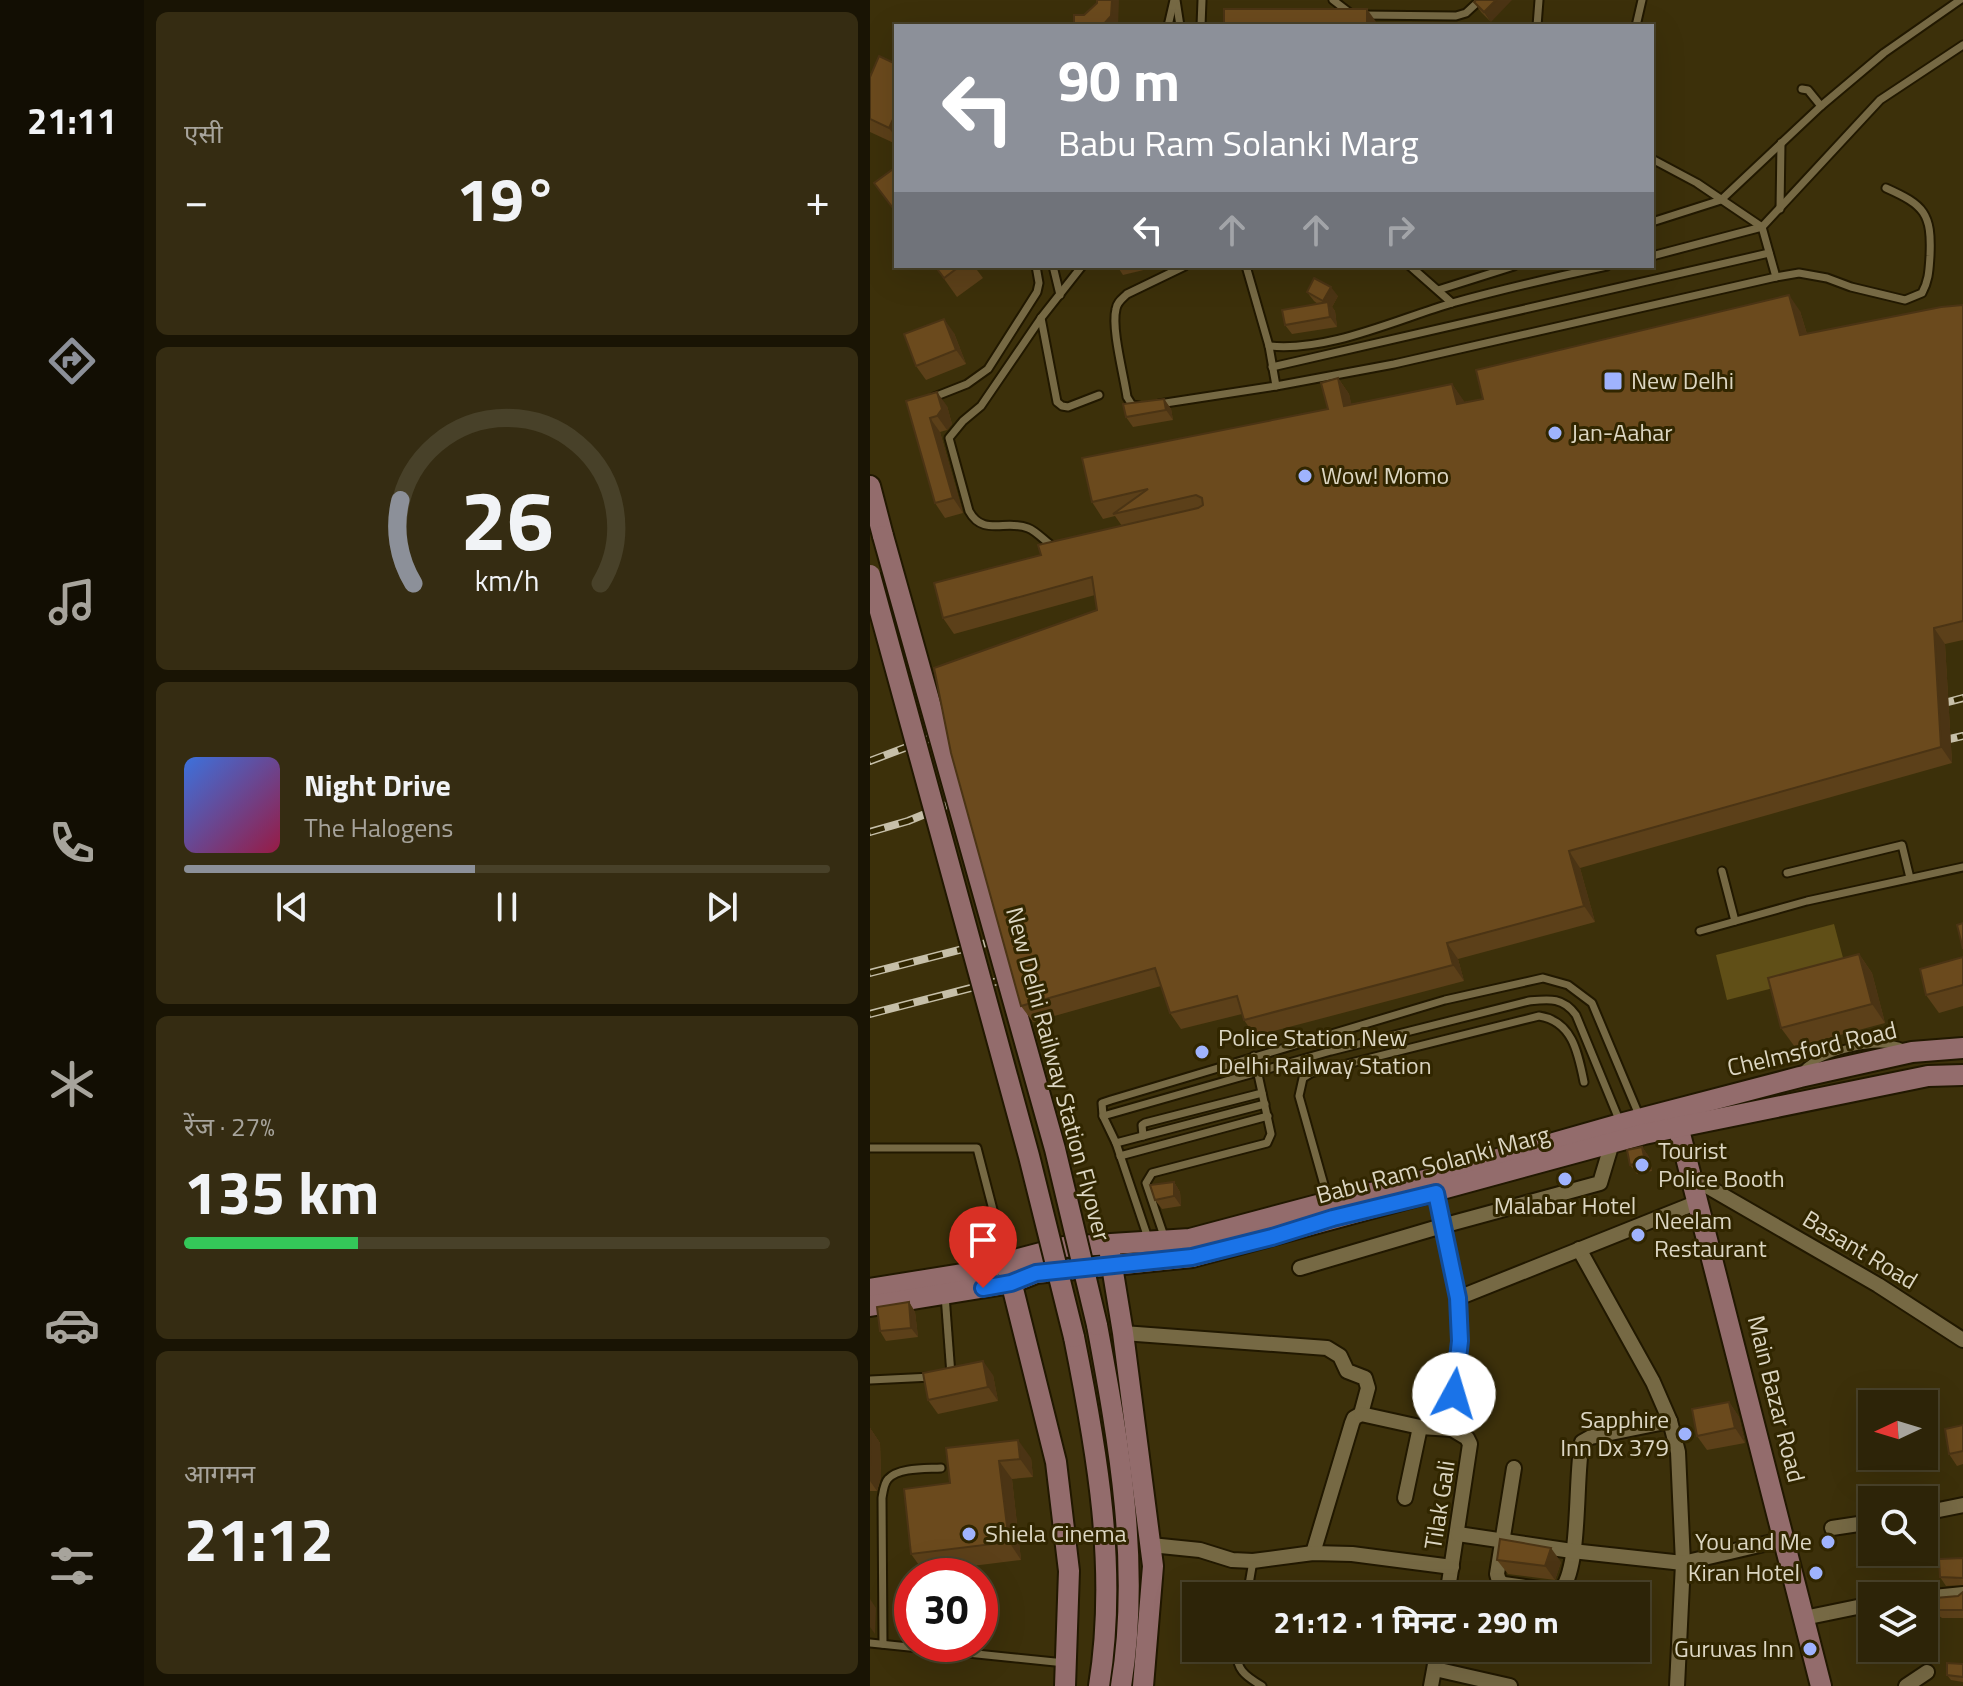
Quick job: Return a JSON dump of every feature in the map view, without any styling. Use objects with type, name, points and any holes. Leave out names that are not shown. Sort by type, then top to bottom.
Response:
[{"type":"main road","name":"New Delhi Railway Station Flyover","points":[[870,486],[1055,1149],[1097,1325],[1116,1430],[1125,1504],[1129,1579],[1121,1686]]},
{"type":"main road","name":"New Delhi Railway Station Flyover","points":[[870,575],[1029,1156],[1074,1337],[1094,1438],[1107,1574],[1099,1686]]},
{"type":"main road","name":"Chelmsford Road","points":[[1676,1118],[1800,1077],[1912,1052],[1963,1048]]},
{"type":"main road","name":"Chelmsford Road","points":[[1676,1118],[1796,1103],[1928,1076],[1963,1075]]},
{"type":"main road","name":"Babu Ram Solanki Marg","points":[[870,1306],[1011,1283],[1036,1273],[1110,1254],[1157,1248],[1329,1202],[1676,1118]]},
{"type":"main road","name":"Main Bazar Road","points":[[1676,1118],[1821,1686]]},
{"type":"main road","name":"Babu Ram Solanki Marg","points":[[1157,1248],[1192,1257],[1272,1237],[1612,1143],[1635,1126]]},
{"type":"main road","name":"Babu Ram Solanki Marg","points":[[870,1289],[962,1274],[1064,1247],[1110,1254]]},
{"type":"main road","points":[[1110,1254],[1153,1566],[1143,1686]]},
{"type":"main road","points":[[1006,1262],[1056,1462],[1069,1571],[1065,1686]]},
{"type":"street","points":[[1300,1268],[1600,1183],[1612,1143]]},
{"type":"street","name":"Basant Road","points":[[1691,1177],[1878,1285],[1963,1340]]},
{"type":"street","name":"Tilak Gali","points":[[1436,1193],[1458,1298],[1460,1341],[1452,1429],[1467,1438],[1470,1444],[1449,1582]]},
{"type":"street","points":[[1458,1298],[1698,1202]]},
{"type":"street","points":[[1579,1249],[1653,1382],[1670,1421],[1678,1452],[1683,1563],[1677,1686]]},
{"type":"street","points":[[1123,1333],[1327,1348],[1336,1352],[1347,1371],[1368,1382],[1361,1414]]},
{"type":"street","points":[[1313,1553],[1354,1418],[1361,1414],[1420,1427],[1452,1429]]},
{"type":"street","points":[[1514,1468],[1497,1574],[1499,1581],[1554,1591],[1562,1589],[1572,1551],[1582,1442],[1591,1437],[1670,1421]]},
{"type":"street","points":[[1405,1498],[1420,1427]]},
{"type":"street","points":[[1938,1510],[1963,1505]]},
{"type":"street","points":[[1832,1528],[1858,1524]]},
{"type":"street","points":[[1458,1534],[1683,1563],[1785,1539]]},
{"type":"street","points":[[1151,1545],[1179,1546],[1232,1560],[1253,1561],[1313,1553],[1352,1554],[1452,1567]]},
{"type":"street","points":[[1938,1597],[1963,1594]]},
{"type":"street","points":[[1804,1618],[1858,1607]]},
{"type":"street","points":[[1431,1686],[1436,1662]]},
{"type":"street","points":[[1435,1669],[1510,1686]]},
{"type":"street","points":[[1906,1686],[1927,1672]]},
{"type":"lane","points":[[1169,24],[1175,0]]},
{"type":"lane","points":[[1175,0],[1180,24]]},
{"type":"lane","points":[[1201,24],[1202,0]]},
{"type":"lane","points":[[1333,0],[1347,12],[1356,15],[1445,17],[1461,15],[1480,0]]},
{"type":"lane","points":[[1537,24],[1539,0]]},
{"type":"lane","points":[[1636,24],[1642,0]]},
{"type":"lane","points":[[1654,221],[1721,200],[1821,106],[1884,53],[1960,0]]},
{"type":"lane","points":[[1654,255],[1762,227],[1880,100],[1963,45]]},
{"type":"lane","points":[[1802,89],[1808,90],[1821,106]]},
{"type":"lane","points":[[1780,209],[1781,143]]},
{"type":"lane","points":[[1654,160],[1697,183],[1762,227],[1776,277]]},
{"type":"lane","points":[[1181,268],[1127,294],[1115,310],[1127,397],[1132,405],[1140,407],[1276,386],[1394,364],[1799,273],[1905,300],[1922,293],[1929,279],[1931,231],[1927,215],[1911,199],[1886,188]]},
{"type":"lane","points":[[1272,367],[1769,253]]},
{"type":"lane","points":[[930,399],[967,384],[988,369],[1037,292],[1036,268]]},
{"type":"lane","points":[[1053,268],[1060,295]]},
{"type":"lane","points":[[1067,549],[1054,547],[1034,530],[1024,526],[975,522],[969,511],[949,438],[981,406],[1041,318],[1080,268]]},
{"type":"lane","points":[[1247,268],[1269,346],[1276,386]]},
{"type":"lane","points":[[1412,268],[1452,303]]},
{"type":"lane","points":[[1438,290],[1508,268]]},
{"type":"lane","points":[[1269,346],[1287,348],[1322,343],[1452,303],[1599,268]]},
{"type":"lane","points":[[1041,318],[1057,402],[1068,407],[1099,395]]},
{"type":"lane","points":[[1787,873],[1902,845],[1910,878]]},
{"type":"lane","points":[[1700,931],[1807,901],[1963,867]]},
{"type":"lane","points":[[1722,871],[1735,921]]},
{"type":"lane","points":[[1157,1248],[1103,1116],[1102,1103],[1445,1000],[1543,978],[1575,988],[1592,1003],[1620,1071],[1635,1126]]},
{"type":"lane","points":[[1103,1116],[1257,1071],[1545,999],[1559,1000],[1569,1005],[1602,1078],[1635,1126]]},
{"type":"lane","points":[[1329,1202],[1299,1096],[1303,1078],[1311,1073],[1539,1016],[1555,1018],[1567,1029],[1584,1082]]},
{"type":"lane","points":[[1912,1052],[1928,1076]]},
{"type":"lane","points":[[1157,1248],[1147,1177],[1152,1173],[1267,1143],[1271,1134],[1254,1056]]},
{"type":"lane","points":[[1602,1078],[1620,1071]]},
{"type":"lane","points":[[1796,1103],[1800,1077]]},
{"type":"lane","points":[[1143,1136],[1142,1125],[1145,1123],[1262,1093]]},
{"type":"lane","points":[[1116,1143],[1265,1104]]},
{"type":"lane","points":[[1120,1156],[1268,1116]]},
{"type":"lane","points":[[870,1148],[977,1148],[1006,1262]]},
{"type":"lane","points":[[870,1380],[951,1376],[945,1295]]},
{"type":"lane","points":[[883,1644],[882,1498],[885,1485],[889,1478],[900,1472],[941,1468]]},
{"type":"lane","points":[[1249,1582],[1253,1561]]},
{"type":"lane","points":[[870,1643],[1068,1663]]},
{"type":"lane","points":[[1238,1662],[1245,1676],[1262,1686]]},
{"type":"shaded area","points":[[1834,924],[1846,969],[1727,1000],[1716,955]]},
{"type":"building","points":[[1097,0],[1112,0],[1111,16],[1104,24],[1074,24],[1074,15],[1084,15]]},
{"type":"building","points":[[1496,0],[1484,12],[1474,2]]},
{"type":"building","points":[[1224,9],[1367,9],[1367,24],[1224,24]]},
{"type":"building","points":[[879,56],[894,63],[894,117],[889,128],[870,119],[870,77]]},
{"type":"building","points":[[894,168],[894,209],[874,183]]},
{"type":"building","points":[[936,268],[957,268],[944,278]]},
{"type":"building","points":[[1314,278],[1331,287],[1323,301],[1307,292]]},
{"type":"building","points":[[1789,295],[1800,335],[1963,305],[1963,621],[1934,628],[1941,747],[1569,851],[1584,906],[1447,943],[1453,965],[1244,1020],[1237,996],[1170,1013],[1155,968],[1021,1006],[951,753],[934,668],[1097,610],[1092,577],[943,618],[934,583],[1041,555],[1038,545],[1203,505],[1202,498],[1196,495],[1113,514],[1148,489],[1092,502],[1082,458],[1328,409],[1321,383],[1338,378],[1344,406],[1452,384],[1457,404],[1483,399],[1476,370]]},
{"type":"building","points":[[1328,302],[1330,317],[1285,325],[1282,310]]},
{"type":"building","points":[[944,319],[956,350],[916,366],[904,334]]},
{"type":"building","points":[[937,392],[942,409],[937,416],[930,418],[953,498],[935,503],[906,401]]},
{"type":"building","points":[[1164,399],[1166,410],[1126,417],[1123,404]]},
{"type":"building","points":[[1963,923],[1963,949],[1957,925]]},
{"type":"building","points":[[1859,954],[1872,1004],[1781,1028],[1768,978]]},
{"type":"building","points":[[1963,957],[1963,985],[1926,995],[1920,969]]},
{"type":"building","points":[[1642,1147],[1645,1161],[1630,1165],[1627,1150]]},
{"type":"building","points":[[1174,1182],[1174,1196],[1155,1200],[1150,1185]]},
{"type":"building","points":[[909,1302],[911,1328],[880,1331],[877,1307]]},
{"type":"building","points":[[983,1361],[988,1387],[928,1400],[923,1373]]},
{"type":"building","points":[[1729,1402],[1735,1428],[1697,1436],[1692,1409]]},
{"type":"building","points":[[1963,1425],[1963,1451],[1949,1454],[1945,1429]]},
{"type":"building","points":[[1018,1440],[1020,1459],[999,1461],[1009,1542],[911,1554],[904,1489],[950,1483],[946,1448]]},
{"type":"building","points":[[1500,1539],[1551,1548],[1545,1566],[1497,1560]]},
{"type":"building","points":[[1963,1558],[1963,1578],[1940,1577],[1939,1559]]},
{"type":"building","points":[[1963,1592],[1963,1610],[1938,1610],[1938,1598],[1958,1596]]},
{"type":"building","points":[[1947,1663],[1963,1664],[1963,1677],[1947,1675]]},
{"type":"railway","points":[[1925,708],[1963,698]]},
{"type":"railway","points":[[870,761],[968,724]]},
{"type":"railway","points":[[1928,744],[1963,736]]},
{"type":"railway","points":[[870,832],[908,821],[984,790]]},
{"type":"railway","points":[[870,973],[1025,933]]},
{"type":"railway","points":[[870,1014],[1037,971]]},
{"type":"place","name":"New Delhi","points":[[1613,381]]},
{"type":"place","name":"Jan-Aahar","points":[[1555,433]]},
{"type":"place","name":"Wow! Momo","points":[[1305,476]]},
{"type":"place","name":"Police Station New Delhi Railway Station","points":[[1202,1052]]},
{"type":"place","name":"Tourist Police Booth","points":[[1642,1165]]},
{"type":"place","name":"Malabar Hotel","points":[[1565,1179]]},
{"type":"place","name":"Neelam Restaurant","points":[[1638,1235]]},
{"type":"place","name":"Sapphire Inn Dx 379","points":[[1685,1434]]},
{"type":"place","name":"Shiela Cinema","points":[[969,1534]]},
{"type":"place","name":"You and Me","points":[[1828,1542]]},
{"type":"place","name":"Kiran Hotel","points":[[1816,1573]]},
{"type":"place","name":"Guruvas Inn","points":[[1810,1649]]},
{"type":"route","points":[[983,1288],[1011,1283],[1036,1273],[1192,1257],[1436,1193],[1458,1298],[1460,1341],[1454,1394]]}]
